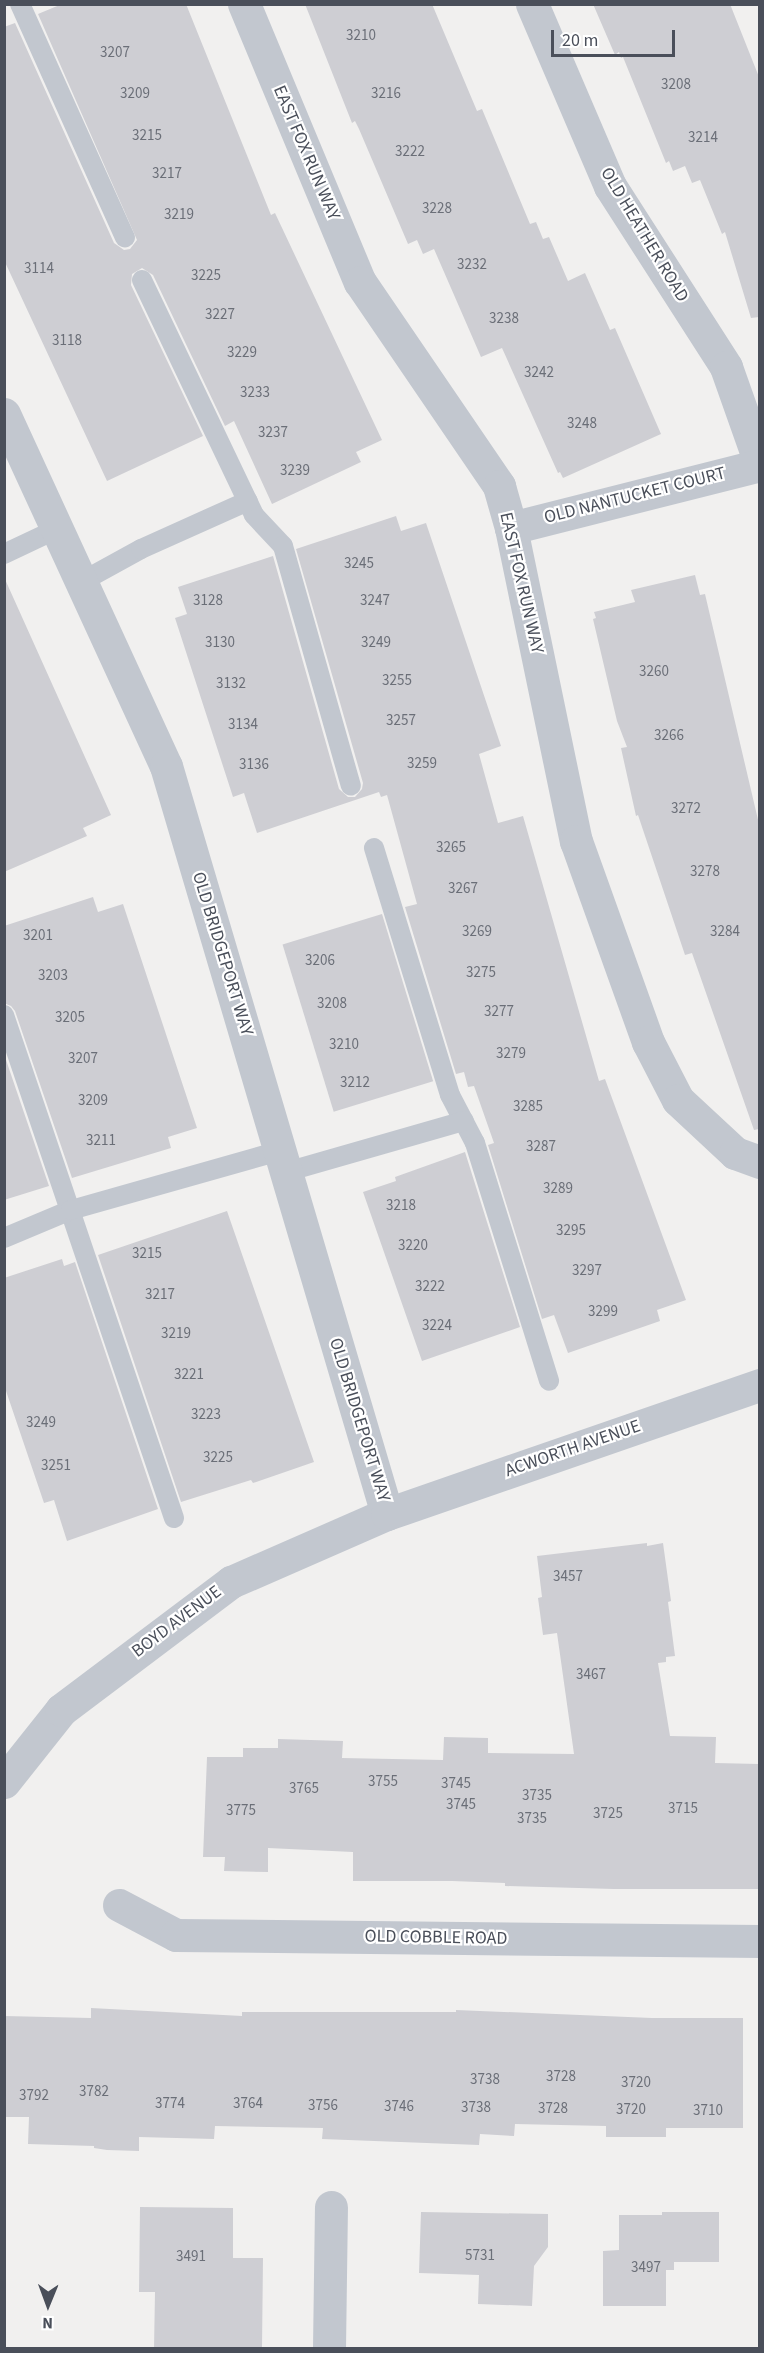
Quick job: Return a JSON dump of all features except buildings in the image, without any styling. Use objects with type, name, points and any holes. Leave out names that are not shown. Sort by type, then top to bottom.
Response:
[{"type":"street","name":"EAST FOX RUN WAY","points":[[244,4],[360,282],[499,486],[511,528],[576,841],[648,1042],[678,1100],[735,1153],[759,1162]]},
{"type":"street","name":"OLD HEATHER ROAD","points":[[532,4],[610,186],[726,367],[759,464]]},
{"type":"street","name":"OLD BRIDGEPORT WAY","points":[[4,414],[166,766],[387,1514]]},
{"type":"street","name":"OLD NANTUCKET COURT","points":[[511,528],[759,464]]},
{"type":"street","name":"ACWORTH AVENUE","points":[[387,1514],[759,1384]]},
{"type":"street","name":"BOYD AVENUE","points":[[4,1782],[61,1710],[231,1582],[387,1514]]},
{"type":"street","name":"OLD COBBLE ROAD","points":[[119,1905],[176,1935],[759,1941]]},
{"type":"street","points":[[328,2349],[331,2207]]},
{"type":"lane","points":[[20,4],[125,238]]},
{"type":"lane","points":[[142,280],[254,515],[283,546],[351,786]]},
{"type":"lane","points":[[81,582],[141,549],[248,501]]},
{"type":"lane","points":[[4,554],[57,529]]},
{"type":"lane","points":[[374,848],[450,1095],[476,1143],[549,1381]]},
{"type":"lane","points":[[4,1015],[174,1518]]},
{"type":"lane","points":[[4,1238],[71,1210],[464,1121]]}]
